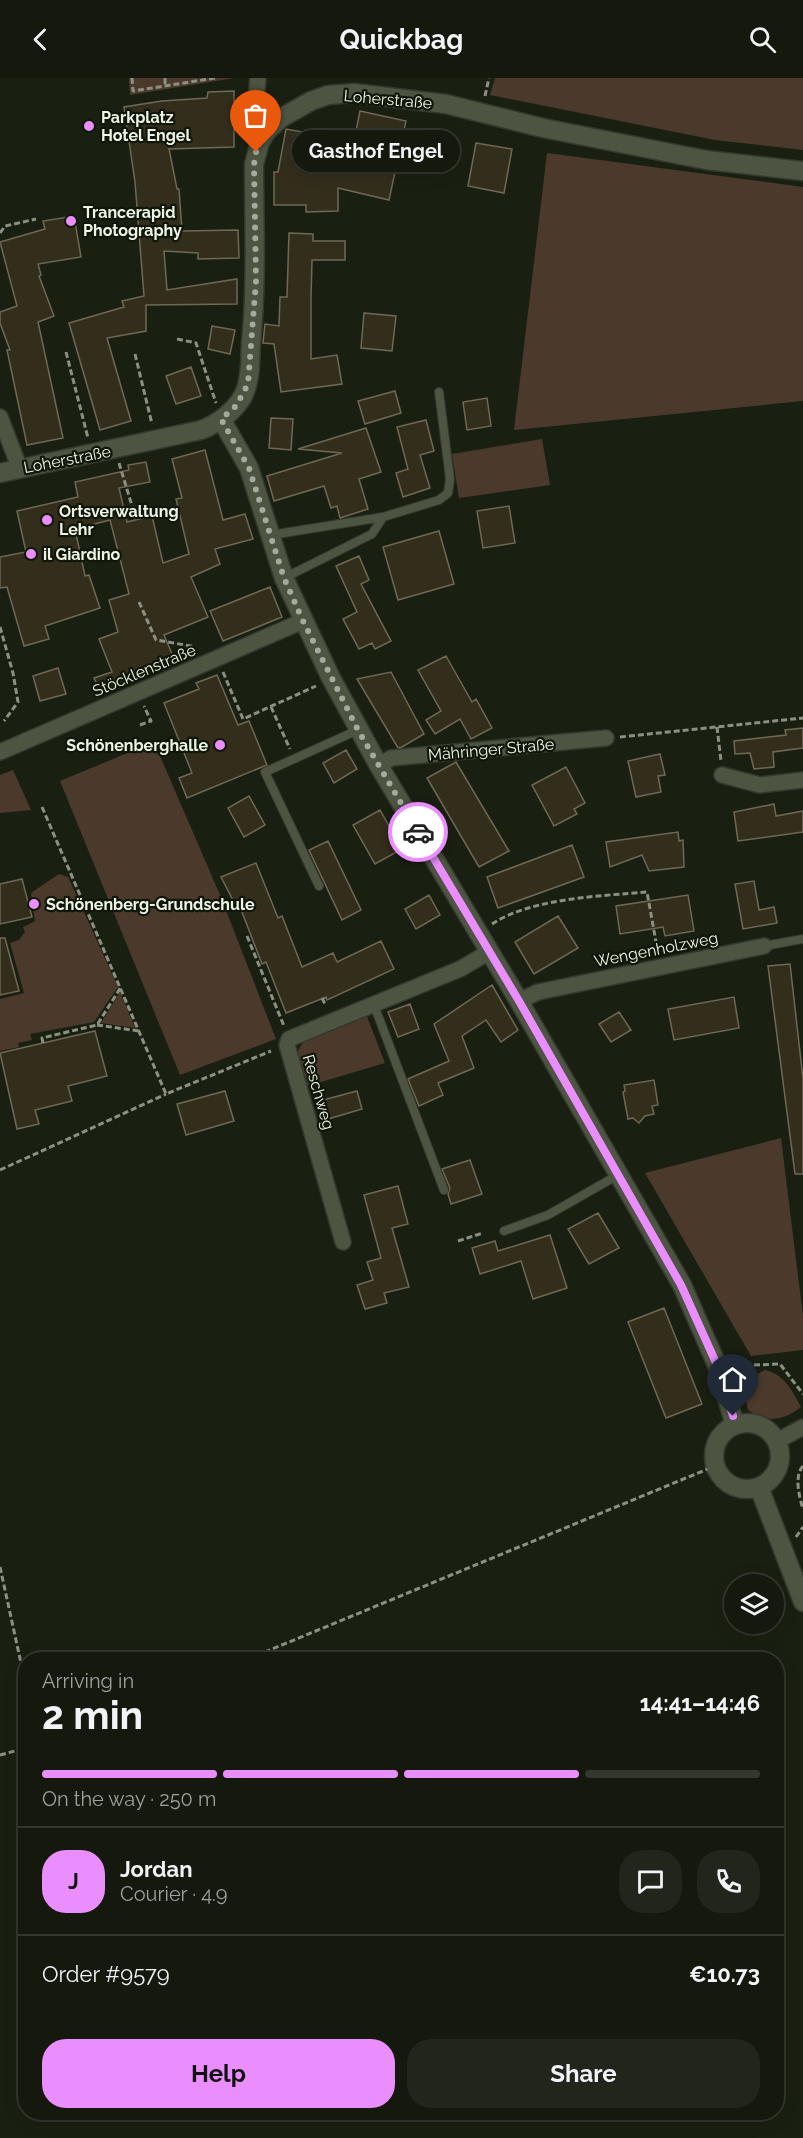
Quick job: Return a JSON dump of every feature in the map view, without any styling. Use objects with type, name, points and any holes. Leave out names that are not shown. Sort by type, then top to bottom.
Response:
[{"type":"street","points":[[258,78],[257,112],[261,124],[267,131]]},
{"type":"street","name":"Loherstraße","points":[[0,473],[201,430],[221,419],[236,406],[248,384],[256,289],[254,164],[260,142],[267,131],[281,118],[311,100],[328,95],[354,93],[446,104],[543,128],[706,160],[803,171]]},
{"type":"street","points":[[0,417],[20,469]]},
{"type":"street","points":[[221,419],[249,468],[284,578],[331,678],[358,730],[519,1001],[681,1285],[722,1379],[735,1425]]},
{"type":"street","name":"Stöcklenstraße","points":[[0,752],[303,621]]},
{"type":"street","name":"Mähringer Straße","points":[[379,766],[391,758],[606,738]]},
{"type":"street","points":[[722,775],[760,785],[803,780]]},
{"type":"street","name":"Wengenholzweg","points":[[519,1001],[538,992],[764,946]]},
{"type":"street","name":"Reschweg","points":[[343,1242],[288,1042],[460,969],[489,952]]},
{"type":"street","points":[[754,1424],[763,1427],[777,1441],[780,1459],[778,1468],[767,1483],[759,1487],[737,1488],[728,1483],[715,1466],[715,1446],[720,1437],[735,1425],[754,1424]]},
{"type":"street","points":[[777,1441],[803,1427]]},
{"type":"street","points":[[759,1487],[803,1602]]},
{"type":"lane","points":[[270,535],[383,517],[439,500],[448,493],[450,479],[439,392]]},
{"type":"lane","points":[[284,578],[372,534],[383,517]]},
{"type":"lane","points":[[319,886],[265,772],[358,730]]},
{"type":"lane","name":"Wengenholzweg","points":[[764,946],[803,939]]},
{"type":"lane","points":[[374,1005],[444,1190]]},
{"type":"lane","points":[[504,1231],[548,1215],[618,1175]]},
{"type":"path","points":[[132,78],[133,91],[215,78]]},
{"type":"path","points":[[165,78],[165,86]]},
{"type":"path","points":[[0,233],[5,226],[36,219]]},
{"type":"path","points":[[177,339],[196,344],[221,419]]},
{"type":"path","points":[[66,352],[92,454]]},
{"type":"path","points":[[135,354],[156,441]]},
{"type":"path","points":[[116,450],[136,519]]},
{"type":"path","points":[[139,602],[156,640],[191,646],[203,664]]},
{"type":"path","points":[[0,627],[13,673],[18,702],[4,721]]},
{"type":"path","points":[[218,658],[243,719],[331,678]]},
{"type":"path","points":[[139,692],[151,721],[140,725]]},
{"type":"path","points":[[261,706],[262,711]]},
{"type":"path","points":[[271,707],[289,747]]},
{"type":"path","points":[[606,738],[803,718]]},
{"type":"path","points":[[717,727],[722,775]]},
{"type":"path","points":[[42,807],[166,1094]]},
{"type":"path","points":[[488,927],[507,915],[572,899],[647,892],[660,967]]},
{"type":"path","points":[[0,1170],[166,1094],[288,1042],[247,936]]},
{"type":"path","points":[[97,1025],[121,987]]},
{"type":"path","points":[[44,1043],[42,1038],[97,1025],[139,1031]]},
{"type":"path","points":[[458,1241],[483,1233]]},
{"type":"path","points":[[722,1379],[748,1366],[780,1364],[803,1394]]},
{"type":"path","points":[[265,1652],[715,1466]]},
{"type":"path","points":[[803,1466],[799,1471],[798,1481],[803,1509]]},
{"type":"path","points":[[795,1539],[803,1527]]},
{"type":"path","points":[[0,1568],[19,1652]]},
{"type":"path","points":[[0,1755],[18,1751]]},
{"type":"shaded area","points":[[129,78],[234,78],[130,95]]},
{"type":"shaded area","points":[[495,78],[803,78],[803,150],[715,140],[490,95]]},
{"type":"shaded area","points":[[547,153],[803,187],[803,401],[514,430]]},
{"type":"shaded area","points":[[542,439],[550,485],[459,498],[452,454]]},
{"type":"shaded area","points":[[154,742],[220,895],[276,1039],[180,1075],[60,781]]},
{"type":"shaded area","points":[[13,770],[31,810],[0,813],[0,775]]},
{"type":"shaded area","points":[[59,874],[68,877],[118,987],[94,1022],[30,1034],[32,1040],[18,1043],[19,1047],[0,1051],[0,999],[24,993],[10,943],[19,940],[25,932],[23,927],[35,921],[31,893]]},
{"type":"shaded area","points":[[120,992],[135,1028],[101,1023]]},
{"type":"shaded area","points":[[366,1014],[385,1063],[304,1087],[295,1056],[303,1042]]},
{"type":"shaded area","points":[[781,1138],[803,1316],[803,1350],[751,1356],[645,1173]]},
{"type":"shaded area","points":[[765,1370],[783,1379],[801,1407],[782,1418],[775,1419],[762,1417],[748,1410],[746,1391],[750,1381]]},
{"type":"building","points":[[234,91],[234,147],[169,149],[177,189],[179,189],[182,231],[238,230],[239,258],[198,259],[198,253],[164,251],[167,290],[237,279],[237,304],[146,305],[146,331],[107,338],[131,421],[100,430],[69,323],[124,307],[122,301],[144,296],[135,182],[124,107],[162,101],[207,98],[208,92]]},
{"type":"building","points":[[360,111],[406,121],[389,200],[338,188],[338,211],[306,212],[306,205],[274,205],[274,172],[278,172],[286,129],[354,141]]},
{"type":"building","points":[[476,143],[512,149],[504,193],[468,186]]},
{"type":"building","points":[[74,216],[81,257],[38,264],[41,275],[39,276],[54,316],[38,322],[63,438],[27,445],[7,350],[10,350],[0,323],[0,312],[17,306],[0,242],[45,229],[43,221]]},
{"type":"building","points":[[289,233],[313,234],[313,241],[345,241],[345,260],[312,260],[311,298],[311,359],[337,355],[342,384],[281,392],[274,344],[263,343],[265,324],[279,326],[280,297],[287,297]]},
{"type":"building","points":[[364,313],[396,316],[392,351],[361,348]]},
{"type":"building","points":[[212,326],[235,330],[230,354],[208,349]]},
{"type":"building","points":[[191,367],[201,396],[176,404],[166,376]]},
{"type":"building","points":[[395,391],[401,413],[365,424],[358,401]]},
{"type":"building","points":[[487,398],[491,426],[467,430],[463,402]]},
{"type":"building","points":[[271,418],[293,419],[291,450],[269,448]]},
{"type":"building","points":[[426,420],[434,451],[420,455],[430,488],[403,497],[396,473],[408,469],[397,427]]},
{"type":"building","points":[[366,428],[381,472],[359,479],[368,509],[340,518],[337,506],[331,508],[324,486],[274,501],[267,476],[342,453],[298,449]]},
{"type":"building","points":[[205,450],[223,520],[245,514],[253,539],[215,549],[220,564],[191,577],[208,617],[164,635],[175,661],[101,693],[94,678],[112,672],[99,639],[118,632],[109,600],[129,594],[110,520],[75,529],[85,576],[89,575],[100,608],[45,626],[49,639],[24,646],[7,587],[0,588],[0,557],[26,552],[17,511],[78,497],[75,482],[129,470],[128,465],[146,462],[150,482],[119,488],[127,522],[152,516],[163,563],[189,554],[176,499],[182,498],[172,459]]},
{"type":"building","points":[[509,506],[515,543],[483,548],[477,511]]},
{"type":"building","points":[[439,531],[454,584],[398,600],[383,547]]},
{"type":"building","points":[[359,556],[369,580],[361,584],[391,641],[375,649],[372,643],[359,649],[343,619],[357,612],[336,566]]},
{"type":"building","points":[[270,587],[282,617],[223,641],[210,611]]},
{"type":"building","points":[[446,656],[472,702],[476,699],[492,728],[471,739],[460,719],[435,734],[426,720],[441,711],[418,670]]},
{"type":"building","points":[[58,668],[66,694],[40,701],[33,676]]},
{"type":"building","points":[[391,672],[424,734],[398,748],[357,679]]},
{"type":"building","name":"Schönenberghalle","points":[[217,675],[238,725],[249,721],[267,765],[187,798],[179,778],[192,773],[164,703],[199,689],[196,683]]},
{"type":"building","points":[[803,728],[803,748],[773,752],[774,767],[754,769],[750,753],[735,754],[734,741],[786,735],[785,730]]},
{"type":"building","points":[[346,750],[357,769],[334,783],[323,763]]},
{"type":"building","points":[[660,754],[665,775],[658,776],[661,792],[636,797],[628,761]]},
{"type":"building","points":[[456,762],[509,851],[479,867],[427,778]]},
{"type":"building","points":[[566,767],[585,803],[574,809],[577,814],[554,826],[532,785]]},
{"type":"building","points":[[249,796],[265,825],[244,837],[228,808]]},
{"type":"building","points":[[774,804],[776,816],[803,811],[803,832],[738,841],[734,812]]},
{"type":"building","points":[[380,810],[402,849],[375,864],[353,825]]},
{"type":"building","points":[[678,832],[679,841],[683,840],[684,867],[649,871],[642,855],[610,867],[606,842]]},
{"type":"building","points":[[328,841],[361,910],[342,920],[309,850]]},
{"type":"building","points":[[572,845],[584,877],[498,908],[487,877]]},
{"type":"building","points":[[256,863],[278,918],[282,916],[302,967],[333,953],[337,962],[381,941],[394,969],[327,1000],[326,997],[286,1013],[266,962],[262,964],[240,907],[237,908],[221,877]]},
{"type":"building","points":[[22,879],[32,917],[0,924],[0,884]]},
{"type":"building","points":[[754,881],[759,910],[774,907],[777,923],[743,929],[735,884]]},
{"type":"building","points":[[429,895],[440,915],[416,929],[405,909]]},
{"type":"building","points":[[688,895],[694,931],[665,936],[663,927],[620,934],[616,906]]},
{"type":"building","points":[[558,916],[578,948],[534,974],[515,942]]},
{"type":"building","points":[[0,938],[5,938],[19,991],[0,995]]},
{"type":"building","points":[[790,964],[803,1079],[803,1174],[795,1174],[768,966]]},
{"type":"building","points":[[492,985],[518,1030],[501,1042],[486,1020],[462,1036],[474,1068],[438,1083],[443,1095],[419,1106],[408,1079],[449,1061],[434,1024]]},
{"type":"building","points":[[734,997],[739,1028],[674,1040],[668,1009]]},
{"type":"building","points":[[410,1004],[419,1029],[398,1037],[388,1012]]},
{"type":"building","points":[[619,1012],[631,1030],[611,1042],[599,1024]]},
{"type":"building","points":[[95,1031],[107,1076],[68,1086],[72,1101],[35,1110],[39,1124],[17,1129],[0,1053]]},
{"type":"building","points":[[654,1080],[658,1105],[652,1106],[654,1114],[645,1116],[639,1123],[633,1118],[628,1119],[623,1092],[625,1091],[624,1085]]},
{"type":"building","points":[[225,1091],[234,1121],[186,1135],[177,1104]]},
{"type":"building","points":[[357,1091],[362,1109],[328,1119],[323,1100]]},
{"type":"building","points":[[470,1160],[482,1194],[451,1204],[448,1194],[450,1188],[442,1169]]},
{"type":"building","points":[[398,1186],[408,1224],[392,1228],[409,1287],[384,1293],[387,1303],[365,1309],[357,1285],[373,1280],[367,1262],[381,1258],[364,1195]]},
{"type":"building","points":[[598,1213],[619,1248],[589,1264],[568,1229]]},
{"type":"building","points":[[550,1235],[567,1288],[533,1299],[521,1261],[480,1274],[472,1248],[495,1241],[498,1251]]},
{"type":"building","points":[[664,1308],[702,1404],[666,1418],[628,1322]]},
{"type":"way so far","points":[[256,152],[254,164],[256,281],[248,384],[236,406],[221,419],[249,468],[284,578],[303,621],[358,730],[418,832]]},
{"type":"place","name":"Parkplatz Hotel Engel","points":[[89,126]]},
{"type":"place","name":"Gasthof Engel","points":[[256,152]]},
{"type":"place","name":"Trancerapid Photography","points":[[71,221]]},
{"type":"place","name":"Ortsverwaltung Lehr","points":[[47,520]]},
{"type":"place","name":"il Giardino","points":[[31,554]]},
{"type":"place","name":"Schönenberghalle","points":[[220,745]]},
{"type":"place","name":"Schönenberg-Grundschule","points":[[34,904]]},
{"type":"route","points":[[418,832],[519,1001],[681,1285],[717,1365],[733,1416]]}]
